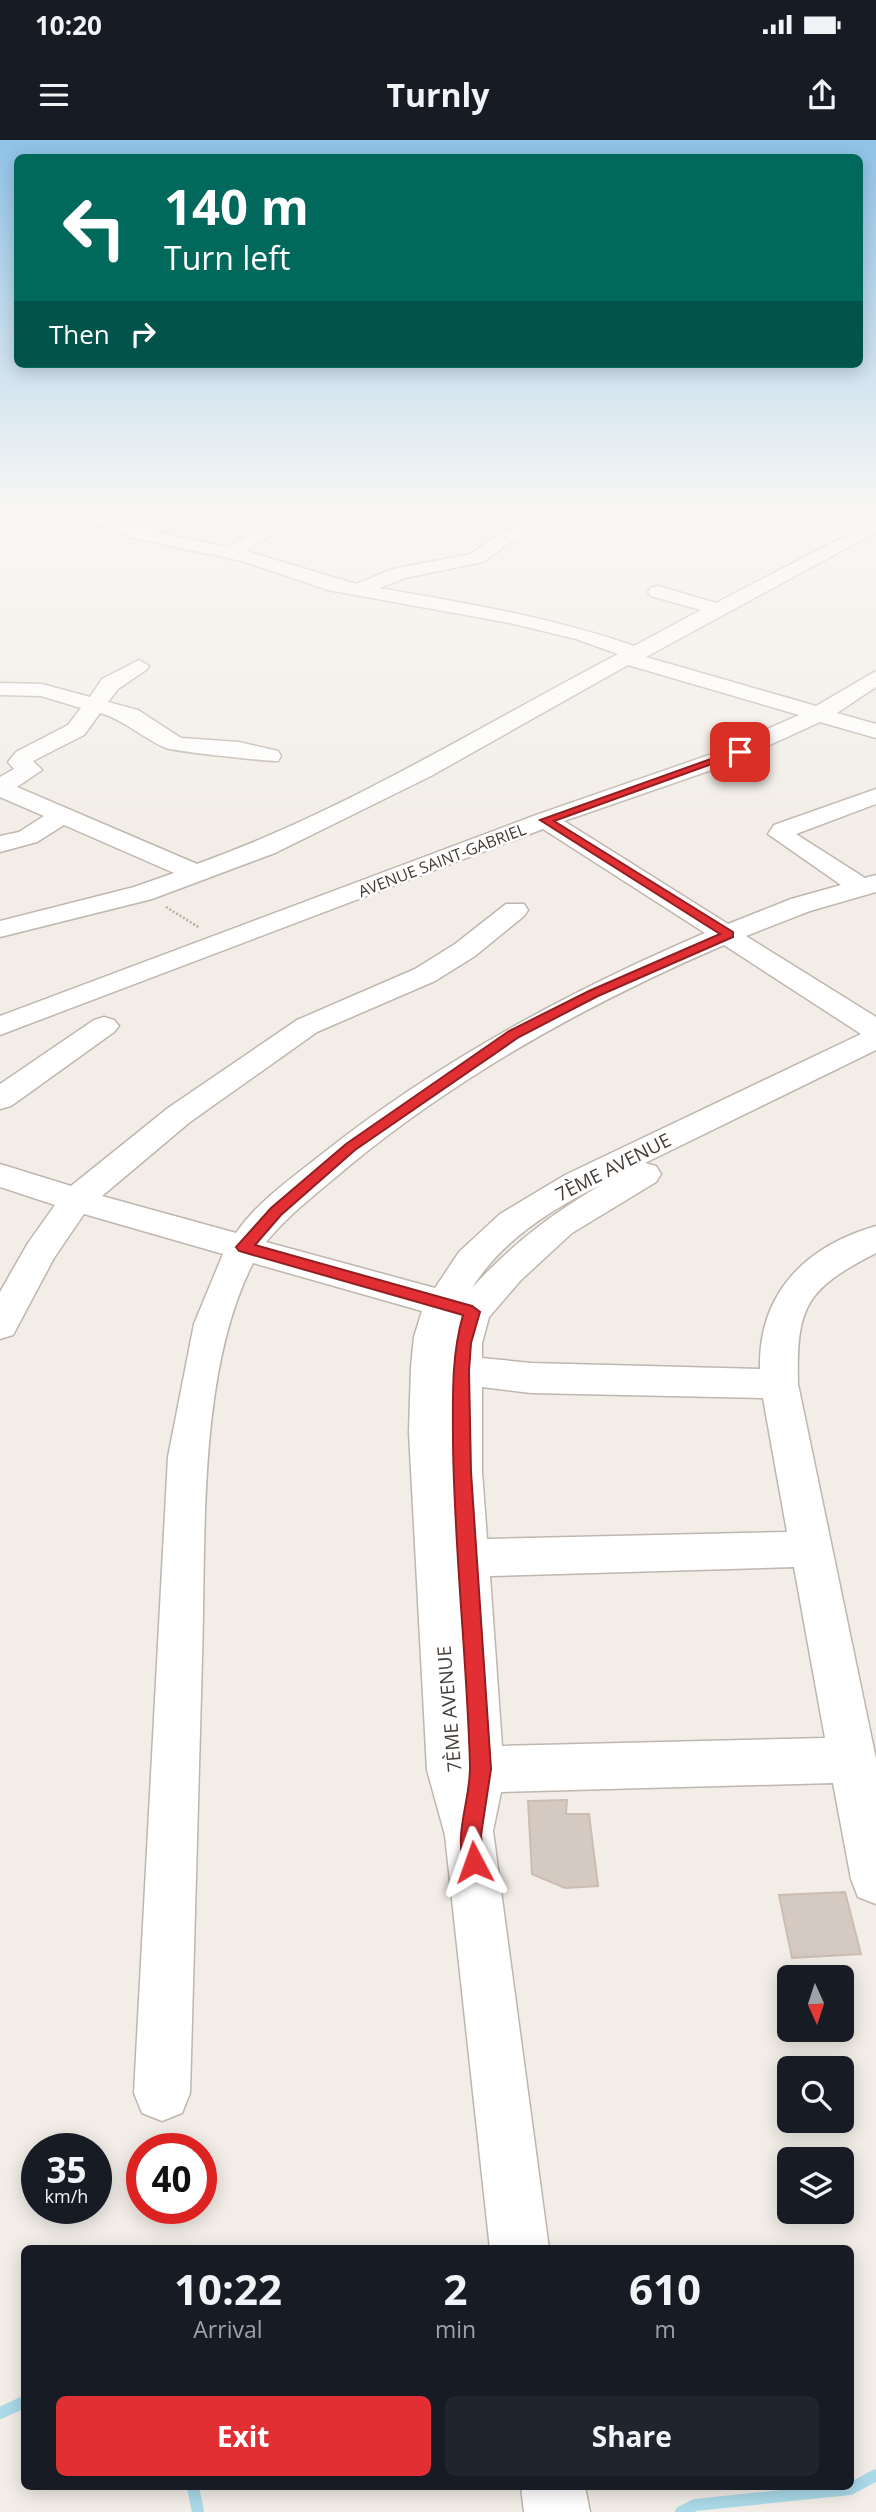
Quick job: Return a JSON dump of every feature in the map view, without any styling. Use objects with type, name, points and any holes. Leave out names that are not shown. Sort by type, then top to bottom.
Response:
[{"type":"street","points":[[517,619],[583,635],[634,656],[826,712],[876,731]]},
{"type":"street","points":[[0,929],[143,893],[266,848],[363,802],[704,619]]},
{"type":"street","points":[[0,787],[30,770],[20,762],[24,757],[76,730],[93,705],[117,678],[139,666]]},
{"type":"street","name":"AVENUE SAINT-GABRIEL","points":[[0,1026],[545,820],[740,752],[826,712],[876,677]]},
{"type":"street","points":[[1,689],[42,690],[130,715],[152,732],[176,744],[239,749],[270,756]]},
{"type":"street","points":[[826,712],[876,721]]},
{"type":"street","points":[[0,787],[198,874]]},
{"type":"street","points":[[869,885],[780,834],[783,830],[876,796]]},
{"type":"street","points":[[0,844],[28,837],[61,816]]},
{"type":"street","points":[[545,820],[876,1030]]},
{"type":"street","points":[[162,2093],[188,1457],[208,1341],[221,1296],[244,1247],[276,1212],[351,1147],[503,1041],[594,993],[792,908],[869,885]]},
{"type":"street","points":[[0,1325],[40,1252],[76,1200],[179,1115],[307,1026],[425,975],[465,950],[515,910]]},
{"type":"street","points":[[0,1099],[104,1026]]},
{"type":"street","name":"7ÈME AVENUE","points":[[520,2245],[470,1835],[466,1770],[429,1432],[446,1369],[463,1343],[457,1309],[471,1261],[513,1222],[577,1182],[876,1038]]},
{"type":"street","name":"7ÈME AVENUE","points":[[457,1309],[508,1271],[561,1224],[625,1185],[724,1133],[876,1064]]},
{"type":"street","points":[[0,1175],[76,1200],[457,1309]]},
{"type":"street","points":[[876,1238],[825,1264],[793,1295],[779,1332],[779,1384],[850,1760],[876,1879]]},
{"type":"street","points":[[446,1369],[531,1378],[779,1384]]},
{"type":"street","name":"7ÈME AVENUE","points":[[446,1369],[467,1558],[466,1770]]},
{"type":"street","points":[[467,1558],[810,1549]]},
{"type":"street","points":[[466,1770],[850,1760]]},
{"type":"street","points":[[553,2490],[557,2512]]},
{"type":"path","points":[[143,893],[224,943]]},
{"type":"building","points":[[567,1800],[566,1814],[589,1814],[598,1886],[565,1888],[532,1874],[528,1801]]},
{"type":"building","points":[[845,1892],[861,1954],[792,1958],[779,1895]]},
{"type":"waterway","points":[[0,2413],[21,2403]]},
{"type":"waterway","points":[[854,2487],[876,2475]]},
{"type":"waterway","points":[[194,2490],[198,2512]]},
{"type":"waterway","points":[[681,2512],[695,2505],[840,2490]]},
{"type":"route","points":[[474,1862],[470,1835],[481,1769],[462,1472],[461,1371],[463,1343],[472,1312],[442,1306],[244,1247],[276,1212],[351,1147],[447,1077],[514,1034],[594,993],[729,935],[545,820],[740,752]]}]
